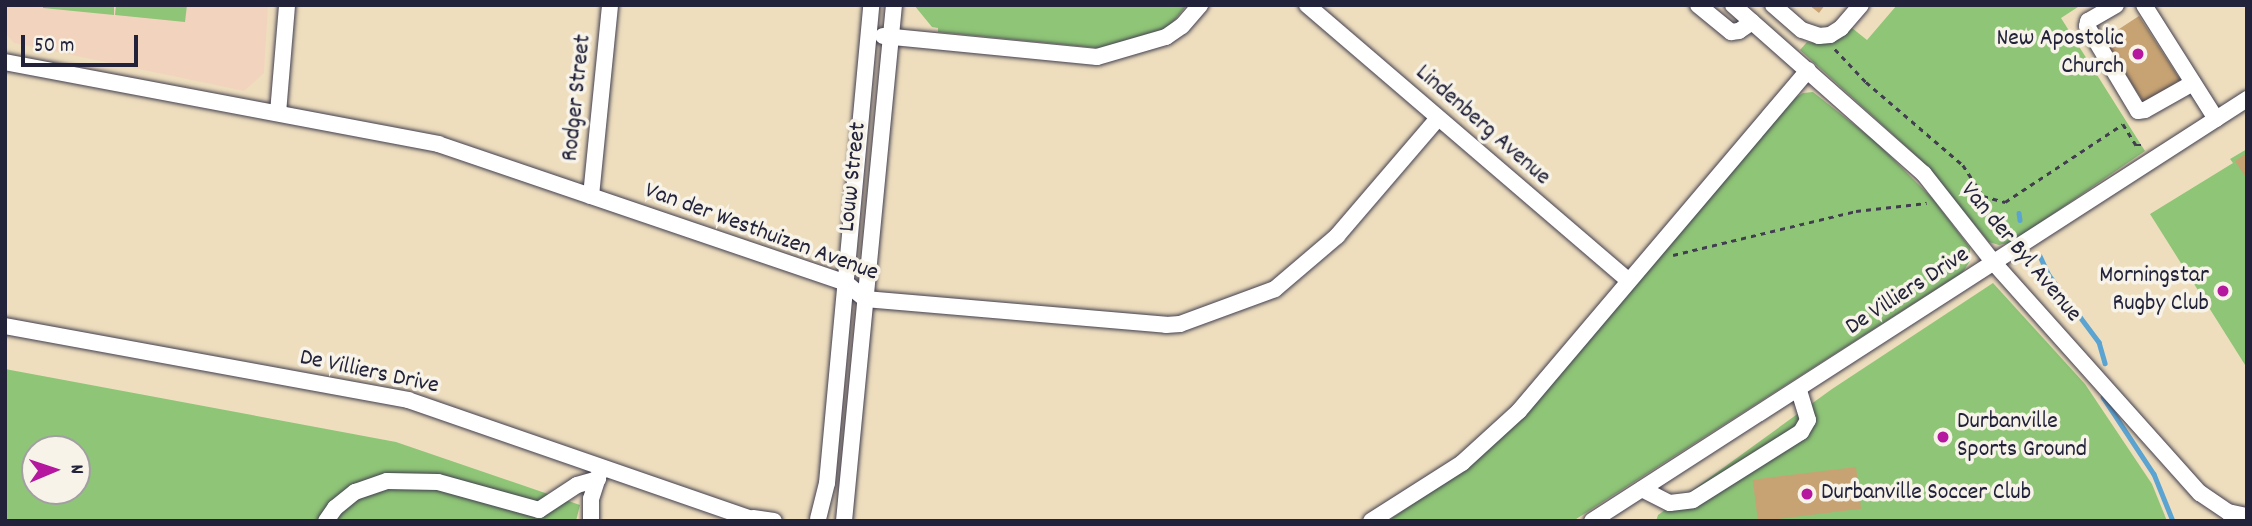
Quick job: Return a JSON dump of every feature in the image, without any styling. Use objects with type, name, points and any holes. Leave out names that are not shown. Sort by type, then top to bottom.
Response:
[{"type":"street","points":[[278,113],[287,5]]},
{"type":"street","name":"Rodger Street","points":[[591,196],[610,5]]},
{"type":"street","name":"Louw Street","points":[[821,520],[827,483],[871,5]]},
{"type":"street","name":"Louw Street","points":[[844,521],[894,5]]},
{"type":"street","points":[[868,35],[1097,57],[1166,37],[1182,26],[1200,5]]},
{"type":"street","name":"Lindenberg Avenue","points":[[1307,5],[1628,280]]},
{"type":"street","points":[[1698,5],[1731,32],[1739,31],[1752,22]]},
{"type":"street","name":"Van der Byl Avenue","points":[[1733,5],[1905,156],[1943,197],[1994,262],[2200,493],[2228,512],[2247,516]]},
{"type":"street","points":[[1773,5],[1807,33],[1824,36],[1841,28],[1861,5]]},
{"type":"street","points":[[2116,5],[2088,21],[2087,26],[2138,111],[2145,110],[2193,83]]},
{"type":"street","points":[[2145,7],[2216,119]]},
{"type":"street","name":"Van der Westhuizen Avenue","points":[[5,62],[438,144],[846,283],[865,299],[1116,323],[1180,324],[1275,289],[1336,236],[1438,118]]},
{"type":"street","points":[[1371,521],[1462,463],[1519,411],[1808,70]]},
{"type":"street","name":"De Villiers Drive","points":[[1592,521],[2247,99]]},
{"type":"street","name":"De Villiers Drive","points":[[5,326],[408,400],[600,473],[755,519],[774,521]]},
{"type":"street","points":[[1642,489],[1670,503],[1693,500],[1801,432],[1808,420],[1799,390]]},
{"type":"street","points":[[326,521],[335,508],[355,492],[387,481],[438,482],[539,510],[600,473]]},
{"type":"street","points":[[591,521],[591,499],[600,473]]},
{"type":"path","points":[[1824,36],[1867,82],[1963,165],[1983,196],[2004,202],[2123,124],[2136,145],[2151,145]]},
{"type":"path","points":[[1650,256],[1676,255],[1856,211],[1924,204],[1943,197]]},
{"type":"shaded area","points":[[5,5],[268,5],[264,73],[244,91],[14,43],[5,33]]},
{"type":"green space","points":[[43,5],[114,5],[114,15],[43,8]]},
{"type":"green space","points":[[116,5],[187,5],[185,22],[115,15]]},
{"type":"green space","points":[[914,5],[1187,5],[1168,28],[1098,48],[938,32],[938,28],[932,27]]},
{"type":"green space","points":[[1897,5],[2081,5],[2061,18],[2145,151],[2012,242],[1999,245],[1989,242],[1922,161],[1800,50],[1807,42],[1820,44],[1838,39],[1852,28],[1867,40]]},
{"type":"green space","points":[[1813,92],[1876,142],[1933,199],[1970,248],[1970,261],[1963,272],[1573,521],[1388,521],[1468,466],[1555,377],[1795,98],[1803,93]]},
{"type":"green space","name":"Morningstar Rugby Club","points":[[2247,149],[2247,368],[2150,214],[2233,163],[2230,159]]},
{"type":"green space","name":"Durbanville Sports Ground","points":[[1993,283],[2085,384],[2152,484],[2167,521],[1656,521],[1658,515],[1832,389]]},
{"type":"green space","points":[[5,369],[396,442],[580,505],[576,521],[5,521]]},
{"type":"building","points":[[1809,5],[1825,5],[1819,13]]},
{"type":"building","name":"New Apostolic Church","points":[[2139,16],[2180,80],[2144,103],[2103,39]]},
{"type":"building","points":[[2247,153],[2247,179],[2235,161]]},
{"type":"building","name":"Durbanville Soccer Club","points":[[1856,467],[1861,509],[1758,521],[1753,480]]},
{"type":"waterway","points":[[2019,213],[2020,220]]},
{"type":"waterway","points":[[2040,256],[2049,275],[2099,342],[2105,363]]},
{"type":"waterway","points":[[2103,397],[2154,474],[2173,521]]},
{"type":"place","name":"New Apostolic Church","points":[[2138,54]]},
{"type":"place","name":"Morningstar Rugby Club","points":[[2223,291]]},
{"type":"place","name":"Durbanville Sports Ground","points":[[1943,437]]},
{"type":"place","name":"Durbanville Soccer Club","points":[[1807,494]]}]
